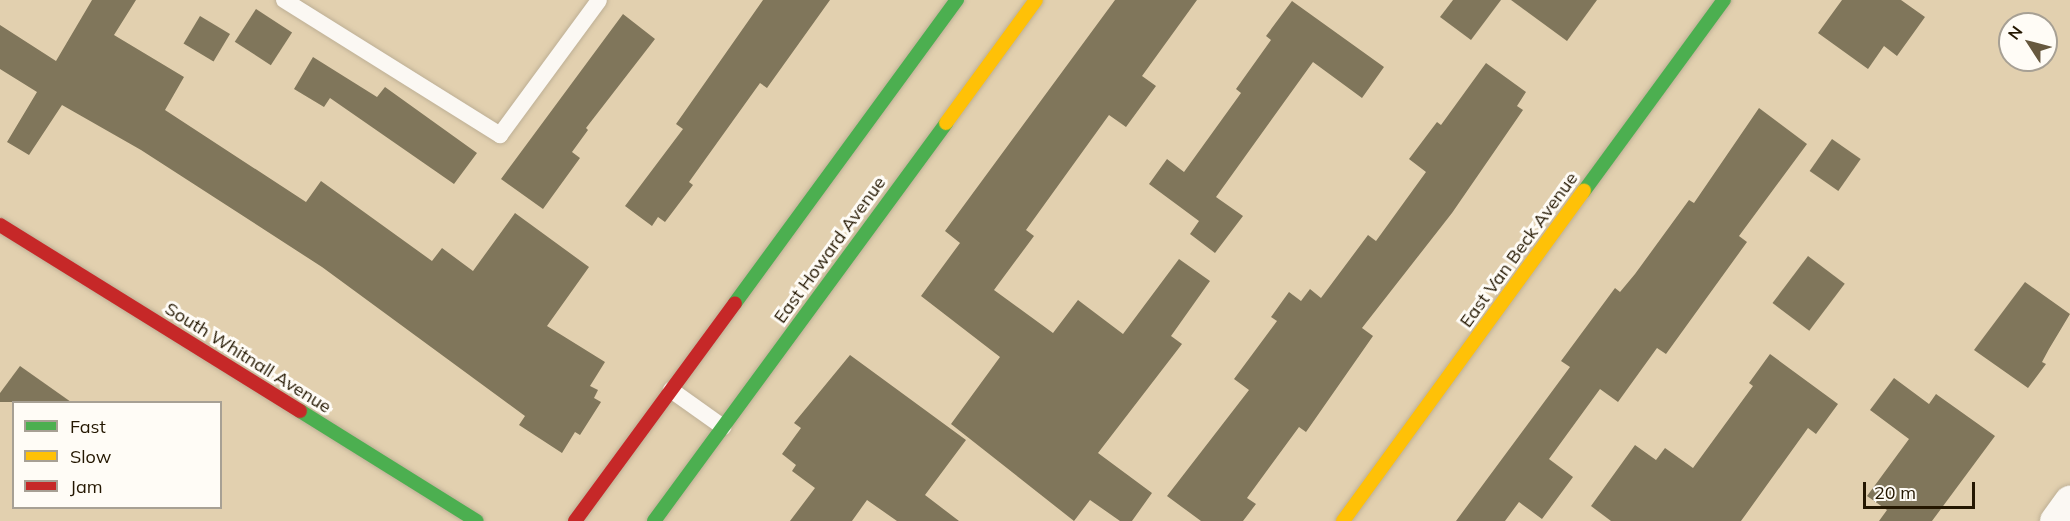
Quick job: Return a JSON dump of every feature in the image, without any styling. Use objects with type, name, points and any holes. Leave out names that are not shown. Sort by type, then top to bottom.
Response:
[{"type":"main road","points":[[575,521],[957,0]]},
{"type":"main road","name":"East Howard Avenue","points":[[654,521],[1036,0]]},
{"type":"main road","name":"East Van Beck Avenue","points":[[1343,521],[1724,0]]},
{"type":"main road","name":"South Whitnall Avenue","points":[[0,225],[477,521]]},
{"type":"street","points":[[2056,521],[2070,502]]},
{"type":"lane","points":[[284,0],[500,135],[599,0]]},
{"type":"lane","points":[[671,390],[723,426]]},
{"type":"building","points":[[92,0],[136,0],[114,35],[184,77],[165,110],[306,202],[321,181],[432,261],[442,248],[473,271],[515,213],[589,267],[547,326],[605,362],[590,386],[598,390],[594,398],[601,402],[580,435],[575,432],[562,453],[519,425],[525,416],[322,267],[141,150],[62,105],[29,155],[7,142],[37,92],[0,69],[0,25],[56,61]]},
{"type":"building","points":[[763,0],[830,0],[767,88],[760,83],[689,182],[693,185],[665,222],[658,217],[652,226],[625,206],[683,129],[676,124]]},
{"type":"building","points":[[1115,0],[1197,0],[1142,76],[1156,86],[1126,127],[1109,115],[1026,230],[1034,236],[994,290],[1053,333],[1078,300],[1123,334],[1179,259],[1210,281],[1171,336],[1182,344],[1098,453],[1152,493],[1132,521],[1120,521],[1090,500],[1074,521],[951,424],[1000,357],[921,296],[960,243],[945,231]]},
{"type":"building","points":[[1453,0],[1501,0],[1471,40],[1440,17]]},
{"type":"building","points":[[1511,0],[1597,0],[1567,41]]},
{"type":"building","points":[[1842,0],[1901,0],[1925,17],[1897,56],[1884,46],[1868,69],[1818,33]]},
{"type":"building","points":[[1292,1],[1384,67],[1362,98],[1313,62],[1216,197],[1243,216],[1215,253],[1190,234],[1199,221],[1149,184],[1167,159],[1184,172],[1241,93],[1236,89],[1271,40],[1266,36]]},
{"type":"building","points":[[256,9],[292,32],[271,65],[235,42]]},
{"type":"building","points":[[623,14],[655,39],[586,128],[588,130],[572,152],[580,158],[543,209],[501,179]]},
{"type":"building","points":[[200,16],[230,34],[214,61],[184,43]]},
{"type":"building","points":[[313,57],[377,97],[385,87],[477,153],[454,184],[330,98],[324,107],[294,89]]},
{"type":"building","points":[[1486,63],[1526,92],[1517,106],[1523,110],[1452,213],[1362,328],[1373,336],[1306,432],[1299,427],[1247,498],[1256,504],[1243,521],[1201,521],[1167,496],[1249,390],[1234,379],[1277,321],[1271,317],[1289,292],[1301,301],[1310,289],[1321,298],[1368,235],[1376,241],[1426,172],[1409,159],[1437,122],[1441,125]]},
{"type":"building","points":[[1759,108],[1807,144],[1739,236],[1747,242],[1666,354],[1657,348],[1618,402],[1600,389],[1549,459],[1573,477],[1542,519],[1519,502],[1505,521],[1456,521],[1570,367],[1561,361],[1615,288],[1620,292],[1635,274],[1689,200],[1694,203]]},
{"type":"building","points":[[1832,139],[1861,159],[1838,191],[1810,171]]},
{"type":"building","points":[[1808,256],[1845,284],[1809,331],[1772,303]]},
{"type":"building","points":[[2025,282],[2070,314],[2042,362],[2046,364],[2028,388],[1974,350]]},
{"type":"building","points":[[1770,354],[1838,404],[1816,434],[1808,428],[1741,521],[1611,521],[1591,506],[1635,445],[1656,460],[1665,448],[1693,468],[1753,386],[1749,383]]},
{"type":"building","points":[[850,355],[966,440],[925,495],[959,521],[897,521],[867,500],[852,521],[790,521],[815,488],[792,471],[796,465],[782,454],[801,428],[794,423]]},
{"type":"building","points":[[20,366],[70,401],[0,402],[0,393]]},
{"type":"building","points":[[1894,378],[1929,404],[1936,394],[1995,436],[1932,521],[1879,521],[1887,510],[1867,496],[1909,439],[1870,410]]},
{"type":"traffic: fast","points":[[735,303],[957,0]]},
{"type":"traffic: fast","points":[[1584,191],[1724,0]]},
{"type":"traffic: fast","points":[[654,521],[946,123]]},
{"type":"traffic: fast","points":[[300,411],[477,521]]},
{"type":"traffic: slow","points":[[946,123],[1036,0]]},
{"type":"traffic: slow","points":[[1343,521],[1584,191]]},
{"type":"traffic: jam","points":[[0,225],[300,411]]},
{"type":"traffic: jam","points":[[575,521],[735,303]]}]
